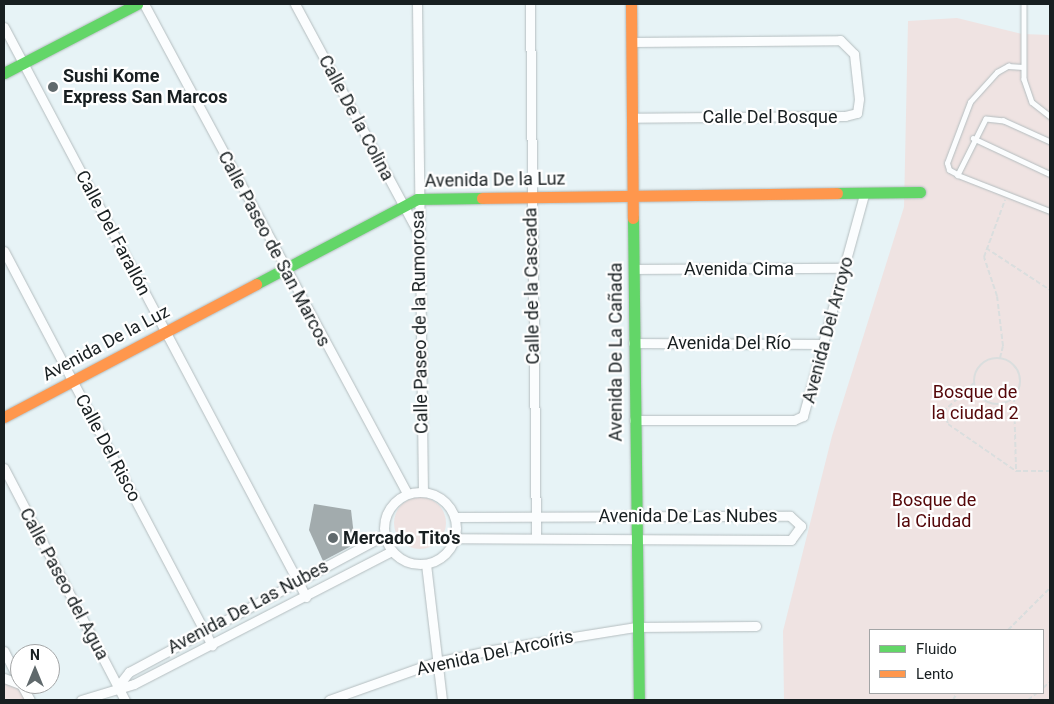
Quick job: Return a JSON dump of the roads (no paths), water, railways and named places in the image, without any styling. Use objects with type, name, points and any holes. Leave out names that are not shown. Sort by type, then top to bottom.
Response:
[{"type":"street","points":[[4,73],[137,4]]},
{"type":"street","name":"Calle Paseo de San Marcos","points":[[144,4],[283,269],[407,493]]},
{"type":"street","name":"Calle De la Colina","points":[[295,4],[418,233]]},
{"type":"street","name":"Calle de la Cascada","points":[[530,4],[536,538]]},
{"type":"street","name":"Avenida De La Cañada","points":[[631,4],[634,516],[639,700]]},
{"type":"street","name":"Calle Paseo de la Rumorosa","points":[[416,6],[417,199],[423,491]]},
{"type":"street","name":"Calle Del Farallón","points":[[4,27],[306,597]]},
{"type":"street","name":"Calle Del Bosque","points":[[631,42],[846,41],[854,54],[859,100],[857,113],[845,116],[632,118]]},
{"type":"street","name":"Avenida De la Luz","points":[[4,417],[417,199],[531,196],[864,195],[920,192]]},
{"type":"street","name":"Avenida Del Arroyo","points":[[634,420],[798,419],[806,412],[864,195]]},
{"type":"street","name":"Calle Del Risco","points":[[4,251],[205,629],[212,646]]},
{"type":"street","name":"Avenida Cima","points":[[633,269],[844,268]]},
{"type":"street","name":"Avenida Del Río","points":[[633,343],[824,344]]},
{"type":"street","name":"Calle Paseo del Agua","points":[[4,468],[125,700]]},
{"type":"street","points":[[423,491],[449,504],[456,518],[456,538],[444,554],[426,564],[407,561],[392,551],[384,535],[388,510],[407,493],[423,491]]},
{"type":"street","name":"Avenida De Las Nubes","points":[[456,518],[535,516],[790,516],[801,526],[791,540],[456,538]]},
{"type":"street","name":"Avenida De Las Nubes","points":[[118,686],[129,672],[205,629],[384,535]]},
{"type":"street","name":"Avenida De Las Nubes","points":[[80,700],[118,686],[134,684],[212,646],[392,551]]},
{"type":"street","points":[[426,564],[436,662],[442,700]]},
{"type":"street","name":"Avenida Del Arcoíris","points":[[328,700],[436,662],[636,628],[756,626]]},
{"type":"street","points":[[4,651],[10,663]]},
{"type":"lane","points":[[1024,4],[1024,68],[1032,102],[1050,116]]},
{"type":"lane","points":[[1024,68],[1008,66],[997,72],[970,102],[948,163],[949,170],[1050,211]]},
{"type":"lane","points":[[958,175],[973,138],[984,121],[996,118],[1050,142]]},
{"type":"lane","points":[[973,138],[1050,174]]},
{"type":"place","name":"Sushi Kome Express San Marcos","points":[[53,87]]},
{"type":"place","name":"Mercado Tito's","points":[[333,538]]},
{"type":"park label","name":"Bosque de la ciudad 2","points":[[975,403]]},
{"type":"park label","name":"Bosque de la Ciudad","points":[[934,511]]}]
